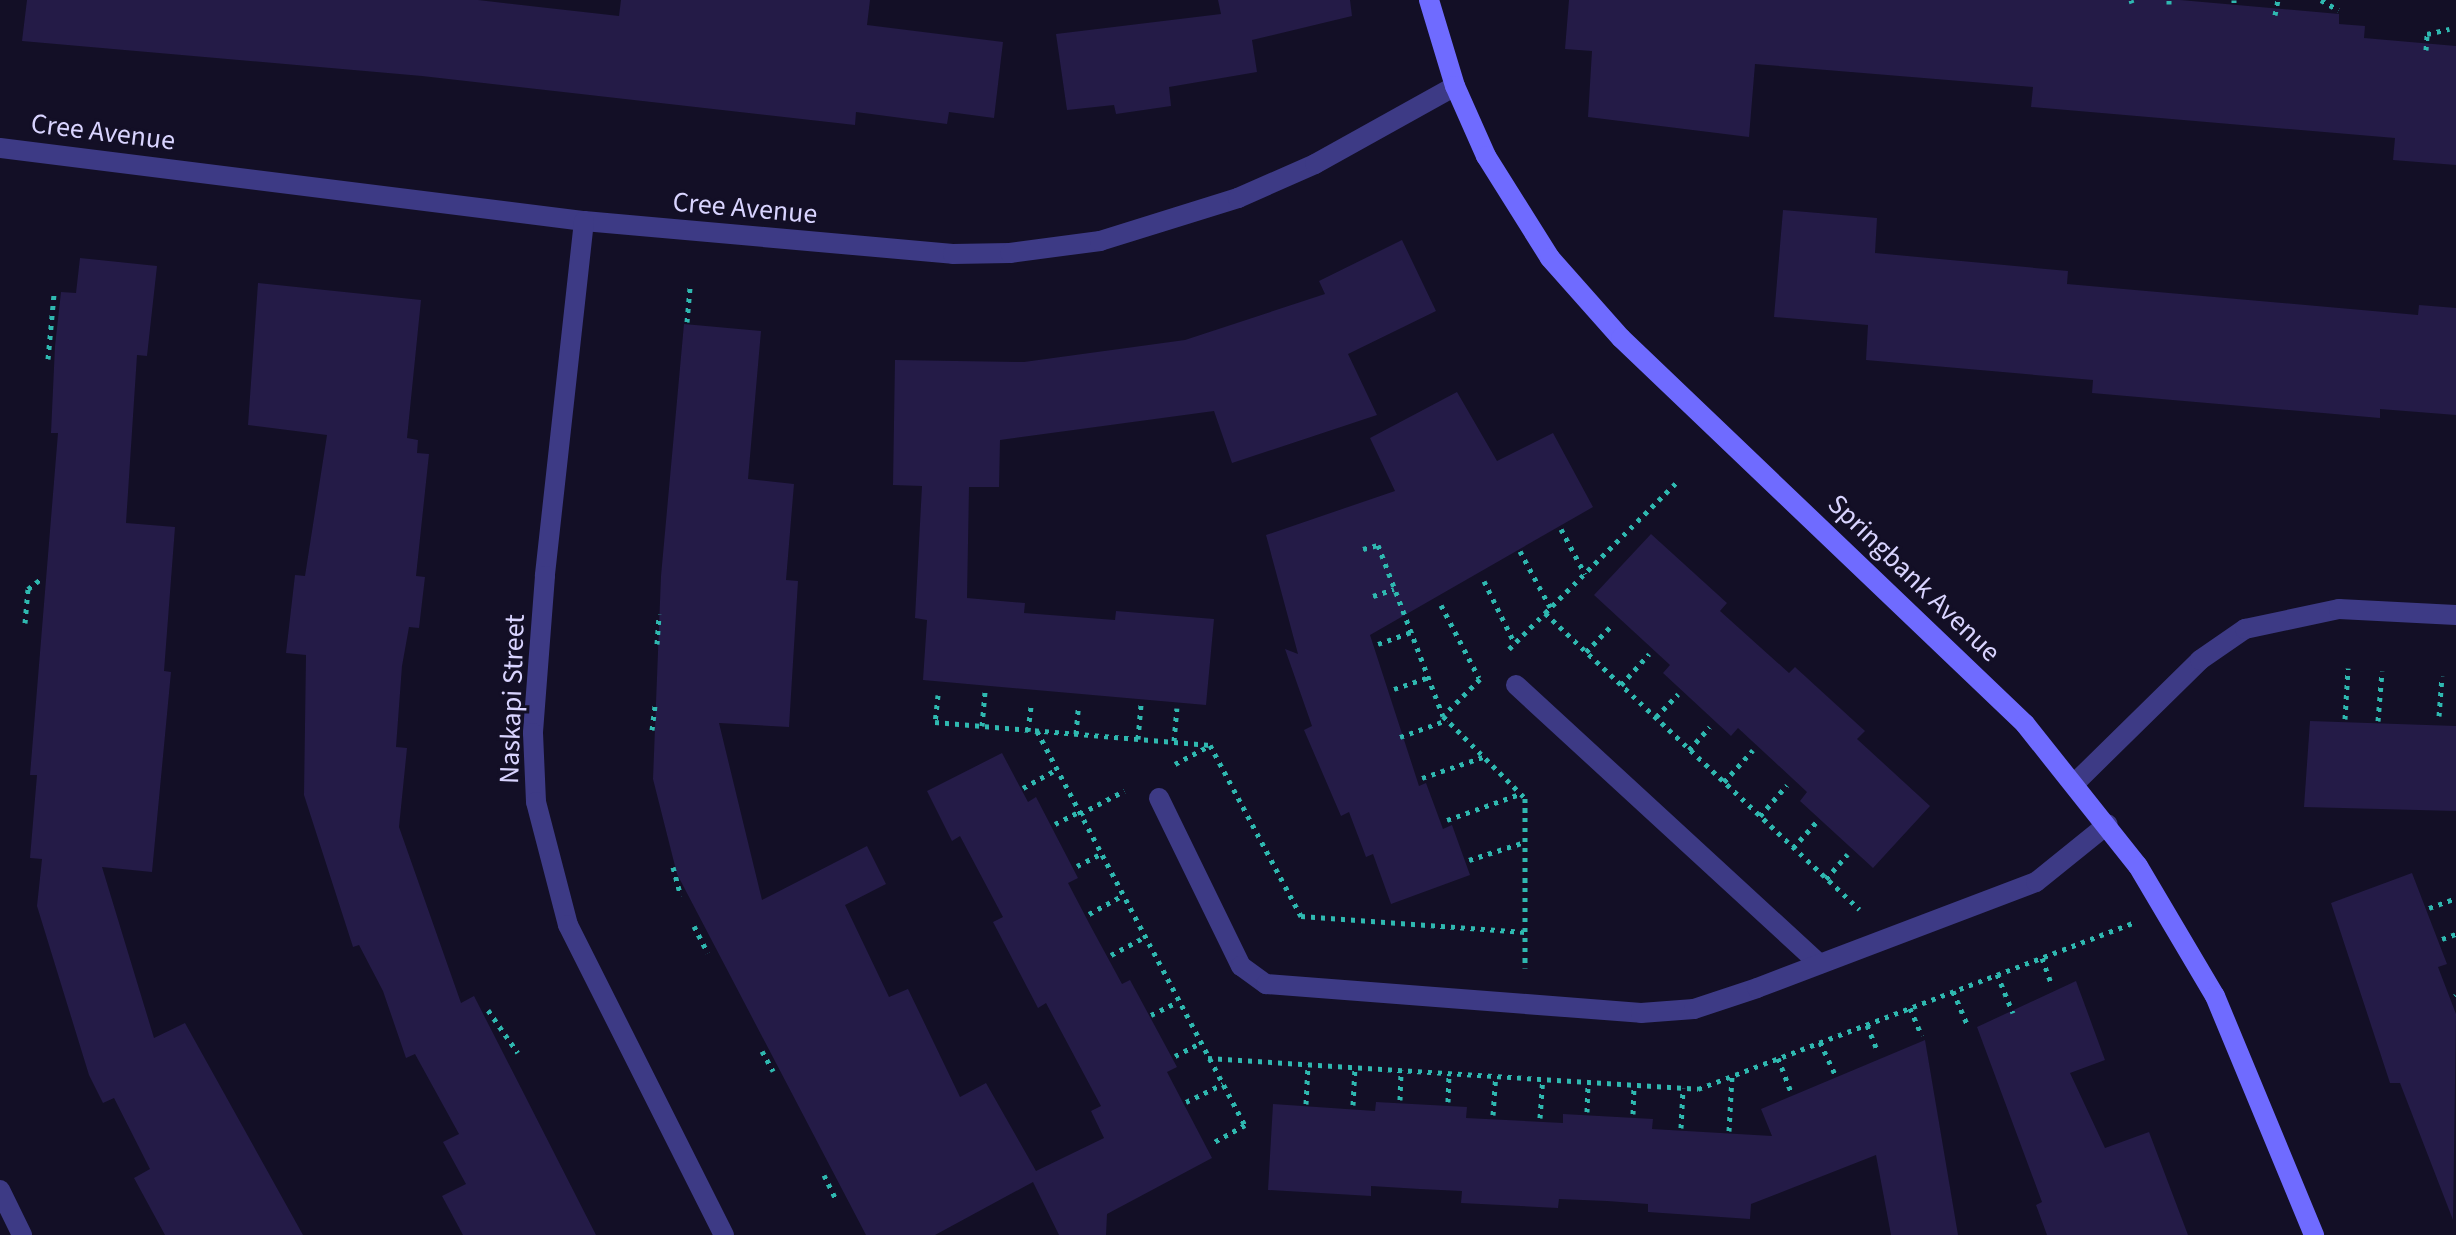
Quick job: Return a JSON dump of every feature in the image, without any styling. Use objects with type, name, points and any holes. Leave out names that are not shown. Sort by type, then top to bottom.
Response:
[{"type":"main road","name":"Springbank Avenue","points":[[1429,0],[1455,86],[1508,199],[1592,307],[1925,625],[2076,782],[2108,824],[2215,996],[2314,1235]]},
{"type":"street","name":"Cree Avenue","points":[[0,148],[584,221],[953,254],[1100,241],[1263,187],[1455,86]]},
{"type":"street","name":"Naskapi Street","points":[[584,221],[545,576],[533,733],[536,802],[568,925],[724,1235]]},
{"type":"street","points":[[2076,782],[2200,660],[2245,629],[2339,609],[2456,615]]},
{"type":"street","points":[[1516,685],[1819,964]]},
{"type":"street","points":[[1159,798],[1241,966],[1266,984],[1668,1013],[1819,964],[2036,882],[2108,824]]},
{"type":"street","points":[[0,1190],[22,1235]]},
{"type":"path","points":[[2275,15],[2278,0]]},
{"type":"path","points":[[2321,0],[2338,10]]},
{"type":"path","points":[[2426,50],[2431,31],[2449,29]]},
{"type":"path","points":[[687,322],[690,287]]},
{"type":"path","points":[[48,359],[54,294]]},
{"type":"path","points":[[1545,613],[1678,481]]},
{"type":"path","points":[[1561,529],[1585,574]]},
{"type":"path","points":[[1363,549],[1378,545],[1445,718],[1400,737]]},
{"type":"path","points":[[1520,551],[1550,607]]},
{"type":"path","points":[[25,623],[28,589],[41,579]]},
{"type":"path","points":[[1484,581],[1515,644]]},
{"type":"path","points":[[1373,596],[1394,589]]},
{"type":"path","points":[[1441,605],[1480,679]]},
{"type":"path","points":[[657,644],[659,614]]},
{"type":"path","points":[[1586,652],[1614,623]]},
{"type":"path","points":[[1378,644],[1411,632]]},
{"type":"path","points":[[1621,685],[1649,654]]},
{"type":"path","points":[[2345,719],[2348,668]]},
{"type":"path","points":[[2378,721],[2382,671]]},
{"type":"path","points":[[2439,716],[2442,676]]},
{"type":"path","points":[[1394,689],[1428,677]]},
{"type":"path","points":[[982,726],[985,692]]},
{"type":"path","points":[[1656,717],[1678,694]]},
{"type":"path","points":[[938,695],[935,722],[1210,745]]},
{"type":"path","points":[[1138,739],[1141,703]]},
{"type":"path","points":[[652,730],[655,704]]},
{"type":"path","points":[[1028,731],[1031,705]]},
{"type":"path","points":[[1174,741],[1177,708]]},
{"type":"path","points":[[1076,734],[1078,709]]},
{"type":"path","points":[[1689,750],[1710,727]]},
{"type":"path","points":[[1037,731],[1245,1125],[1213,1143]]},
{"type":"path","points":[[1171,766],[1210,745]]},
{"type":"path","points":[[1210,745],[1301,916],[1525,932]]},
{"type":"path","points":[[1724,782],[1753,750]]},
{"type":"path","points":[[1422,778],[1483,757]]},
{"type":"path","points":[[1023,788],[1057,769]]},
{"type":"path","points":[[1760,816],[1787,785]]},
{"type":"path","points":[[1055,824],[1132,787]]},
{"type":"path","points":[[1447,820],[1520,794]]},
{"type":"path","points":[[1793,848],[1817,821]]},
{"type":"path","points":[[1469,860],[1525,842]]},
{"type":"path","points":[[1077,866],[1101,854]]},
{"type":"path","points":[[1826,879],[1848,854]]},
{"type":"path","points":[[673,867],[681,896]]},
{"type":"path","points":[[1089,914],[1123,895]]},
{"type":"path","points":[[2429,908],[2456,898]]},
{"type":"path","points":[[694,926],[708,953]]},
{"type":"path","points":[[2442,939],[2456,934]]},
{"type":"path","points":[[1111,955],[1145,937]]},
{"type":"path","points":[[2042,958],[2052,985]]},
{"type":"path","points":[[1997,974],[2013,1013]]},
{"type":"path","points":[[1953,991],[1968,1026]]},
{"type":"path","points":[[1151,1015],[1178,1002]]},
{"type":"path","points":[[1910,1008],[1922,1036]]},
{"type":"path","points":[[488,1010],[518,1053]]},
{"type":"path","points":[[1867,1025],[1878,1052]]},
{"type":"path","points":[[1820,1042],[1836,1076]]},
{"type":"path","points":[[1175,1056],[1200,1043]]},
{"type":"path","points":[[762,1051],[773,1071]]},
{"type":"path","points":[[1778,1058],[1791,1092]]},
{"type":"path","points":[[1306,1104],[1308,1064]]},
{"type":"path","points":[[1353,1105],[1355,1067]]},
{"type":"path","points":[[1400,1100],[1401,1070]]},
{"type":"path","points":[[1448,1102],[1449,1073]]},
{"type":"path","points":[[1493,1115],[1496,1076]]},
{"type":"path","points":[[1729,1131],[1732,1076]]},
{"type":"path","points":[[1540,1118],[1543,1079]]},
{"type":"path","points":[[1587,1112],[1588,1082]]},
{"type":"path","points":[[1186,1102],[1223,1084]]},
{"type":"path","points":[[1633,1114],[1634,1085]]},
{"type":"path","points":[[1681,1128],[1683,1088]]},
{"type":"path","points":[[824,1175],[835,1198]]},
{"type":"building","points":[[27,0],[478,0],[619,16],[621,0],[870,0],[867,25],[1003,42],[994,118],[949,112],[947,124],[856,112],[855,125],[422,76],[22,41]]},
{"type":"building","points":[[1218,0],[1350,0],[1352,16],[1252,40],[1257,72],[1169,87],[1171,106],[1116,114],[1114,105],[1067,110],[1056,34],[1221,14]]},
{"type":"building","points":[[1569,0],[2180,0],[2339,14],[2339,24],[2365,26],[2364,38],[2456,46],[2456,165],[2393,160],[2395,138],[2031,107],[2033,87],[1755,64],[1749,137],[1588,117],[1592,51],[1565,49]]},
{"type":"building","points":[[1783,210],[1877,218],[1875,253],[2068,271],[2067,284],[2418,315],[2419,305],[2456,308],[2456,415],[2380,409],[2380,418],[2092,393],[2093,380],[1866,360],[1868,325],[1774,317]]},
{"type":"building","points":[[1402,240],[1436,311],[1348,354],[1377,415],[1232,463],[1214,411],[1000,440],[999,487],[969,487],[967,598],[1025,603],[1024,613],[1115,620],[1116,611],[1214,619],[1206,705],[923,680],[927,620],[915,618],[922,486],[893,485],[895,360],[1024,362],[1185,340],[1325,294],[1319,281]]},
{"type":"building","points":[[80,258],[157,266],[147,356],[137,355],[126,523],[175,527],[164,671],[171,672],[152,872],[102,867],[154,1038],[185,1023],[303,1235],[165,1235],[134,1178],[150,1169],[114,1098],[103,1103],[89,1075],[37,906],[42,859],[30,858],[37,775],[30,775],[58,433],[51,433],[55,346],[61,292],[76,293]]},
{"type":"building","points":[[258,283],[421,300],[407,438],[418,440],[417,453],[429,454],[416,576],[425,577],[419,628],[409,627],[402,666],[396,747],[407,748],[399,827],[461,1003],[474,996],[596,1235],[463,1235],[442,1196],[466,1184],[443,1142],[459,1134],[415,1054],[406,1058],[383,991],[359,945],[353,947],[304,795],[306,655],[286,653],[295,575],[305,576],[327,435],[248,425]]},
{"type":"building","points":[[684,324],[761,331],[748,479],[794,484],[786,580],[798,581],[789,727],[719,723],[762,900],[867,846],[886,884],[845,905],[889,997],[908,989],[960,1097],[986,1083],[1036,1171],[1104,1138],[1091,1111],[1101,1106],[1046,1003],[1038,1008],[993,922],[1003,917],[960,836],[952,841],[927,791],[1002,753],[1028,802],[1036,797],[1078,878],[1068,883],[1122,984],[1130,980],[1177,1067],[1167,1072],[1212,1158],[1107,1214],[1106,1235],[1059,1235],[1033,1182],[935,1235],[866,1235],[677,874],[653,779],[661,576]]},
{"type":"building","points":[[1457,392],[1497,461],[1553,433],[1593,507],[1370,635],[1419,786],[1426,783],[1443,829],[1452,825],[1470,875],[1391,904],[1373,854],[1366,857],[1349,812],[1341,816],[1304,730],[1312,726],[1285,649],[1298,654],[1266,535],[1395,491],[1370,438]]},
{"type":"building","points":[[1651,534],[1727,603],[1720,611],[1789,673],[1795,667],[1865,731],[1857,739],[1930,806],[1873,868],[1800,801],[1807,792],[1738,728],[1731,736],[1663,673],[1670,665],[1594,595]]},
{"type":"building","points":[[2310,721],[2456,726],[2456,811],[2304,807]]},
{"type":"building","points":[[2412,873],[2447,964],[2438,967],[2456,1014],[2453,1220],[2400,1083],[2390,1083],[2331,903]]},
{"type":"building","points":[[2076,981],[2105,1060],[2070,1073],[2105,1148],[2149,1132],[2188,1235],[2047,1235],[2036,1205],[2042,1202],[1977,1027]]},
{"type":"building","points":[[1925,1040],[1958,1235],[1891,1235],[1876,1155],[1751,1204],[1750,1219],[1648,1212],[1648,1204],[1607,1201],[1559,1199],[1558,1208],[1461,1203],[1462,1191],[1371,1186],[1371,1196],[1268,1190],[1273,1104],[1375,1111],[1376,1102],[1467,1107],[1466,1118],[1563,1123],[1563,1114],[1653,1119],[1652,1129],[1772,1136],[1761,1109]]}]
